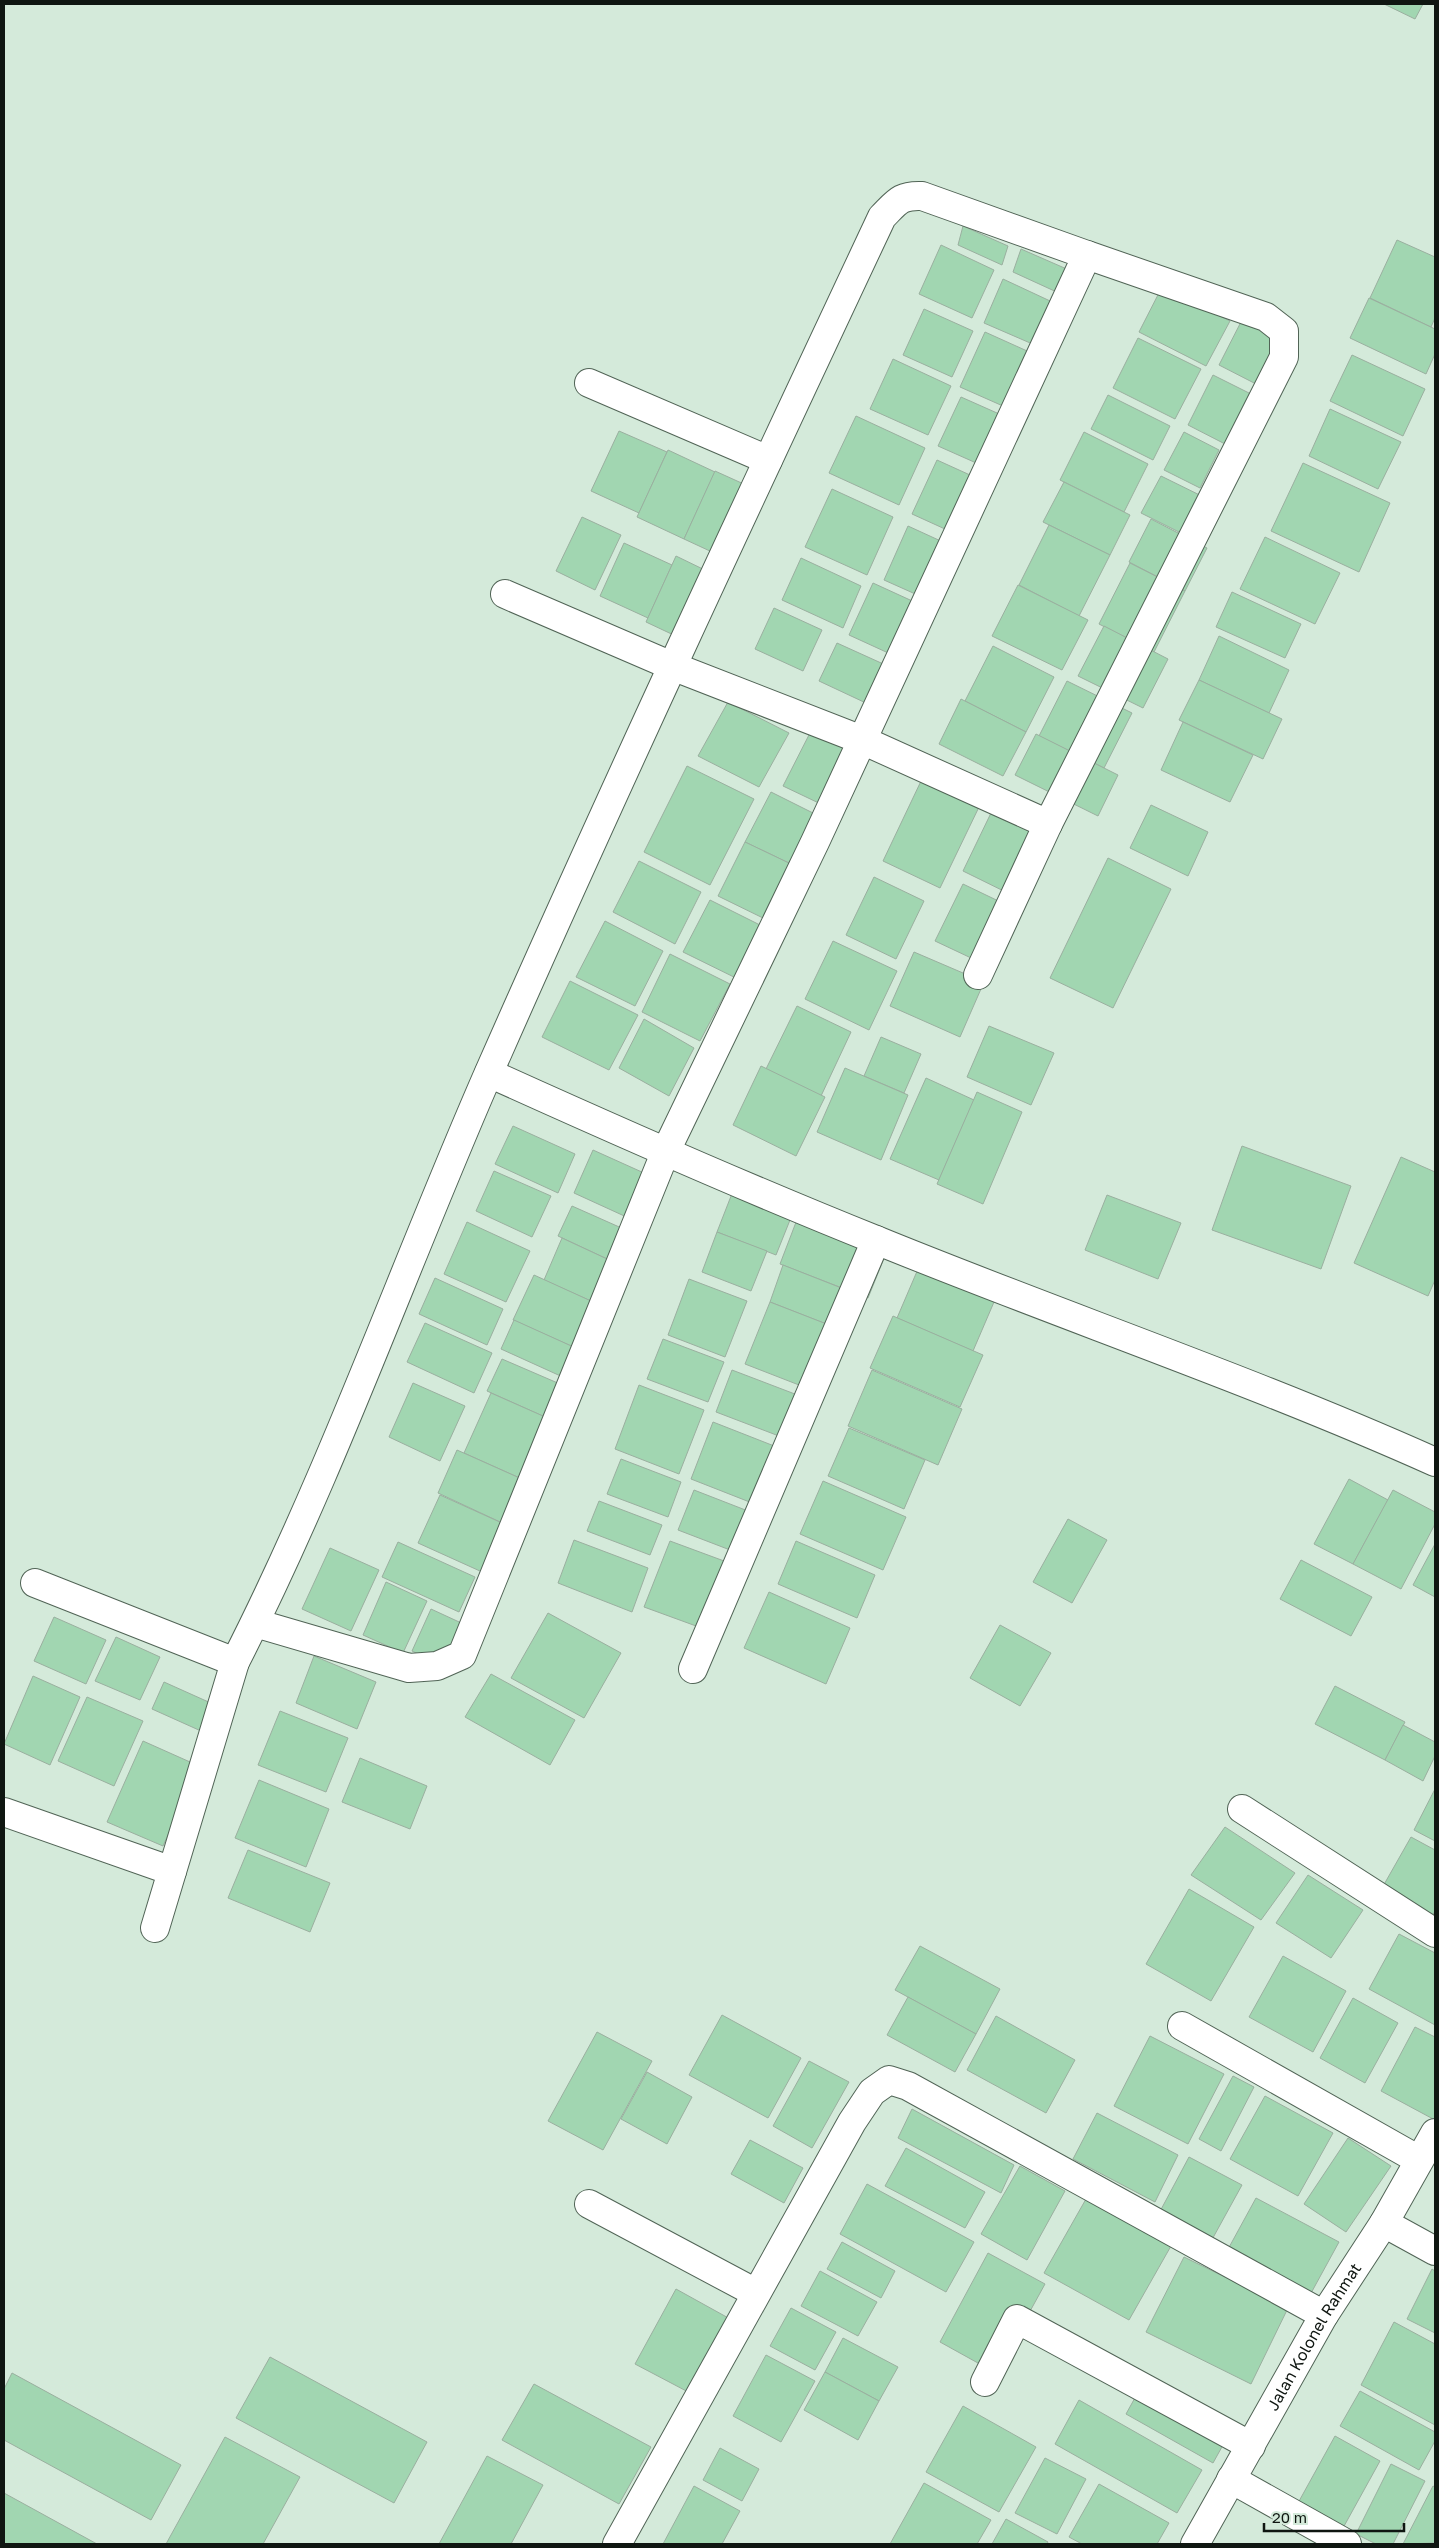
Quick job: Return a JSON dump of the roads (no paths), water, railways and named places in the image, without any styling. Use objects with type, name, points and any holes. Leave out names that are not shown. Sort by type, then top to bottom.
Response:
[{"type":"street","points":[[155,1928],[235,1662],[255,1623],[323,1468],[489,1073],[672,666],[882,217],[901,198],[909,196],[922,196],[1266,317],[1284,331],[1286,342],[1284,357],[1048,824],[978,975]]},
{"type":"street","points":[[255,1623],[409,1668],[437,1666],[462,1655],[665,1153],[862,740],[1087,255]]},
{"type":"street","points":[[589,383],[768,460]]},
{"type":"street","points":[[505,594],[672,666],[862,740],[1048,824]]},
{"type":"street","points":[[489,1073],[665,1153],[876,1240],[1151,1348],[1330,1415],[1435,1462]]},
{"type":"street","points":[[694,1669],[876,1240]]},
{"type":"street","points":[[35,1583],[235,1662]]},
{"type":"street","points":[[1242,1809],[1435,1933]]},
{"type":"street","points":[[4,1812],[172,1871]]},
{"type":"street","points":[[1182,2026],[1420,2160]]},
{"type":"street","points":[[618,2544],[852,2122],[872,2092],[889,2080],[908,2086],[1324,2315]]},
{"type":"street","name":"Jalan Kolonel Rahmat","points":[[1196,2544],[1324,2315],[1384,2223],[1435,2133]]},
{"type":"street","points":[[589,2204],[756,2294]]},
{"type":"street","points":[[1384,2223],[1435,2251]]},
{"type":"street","points":[[985,2382],[1017,2319],[1250,2446]]},
{"type":"street","points":[[1231,2479],[1347,2544]]}]
